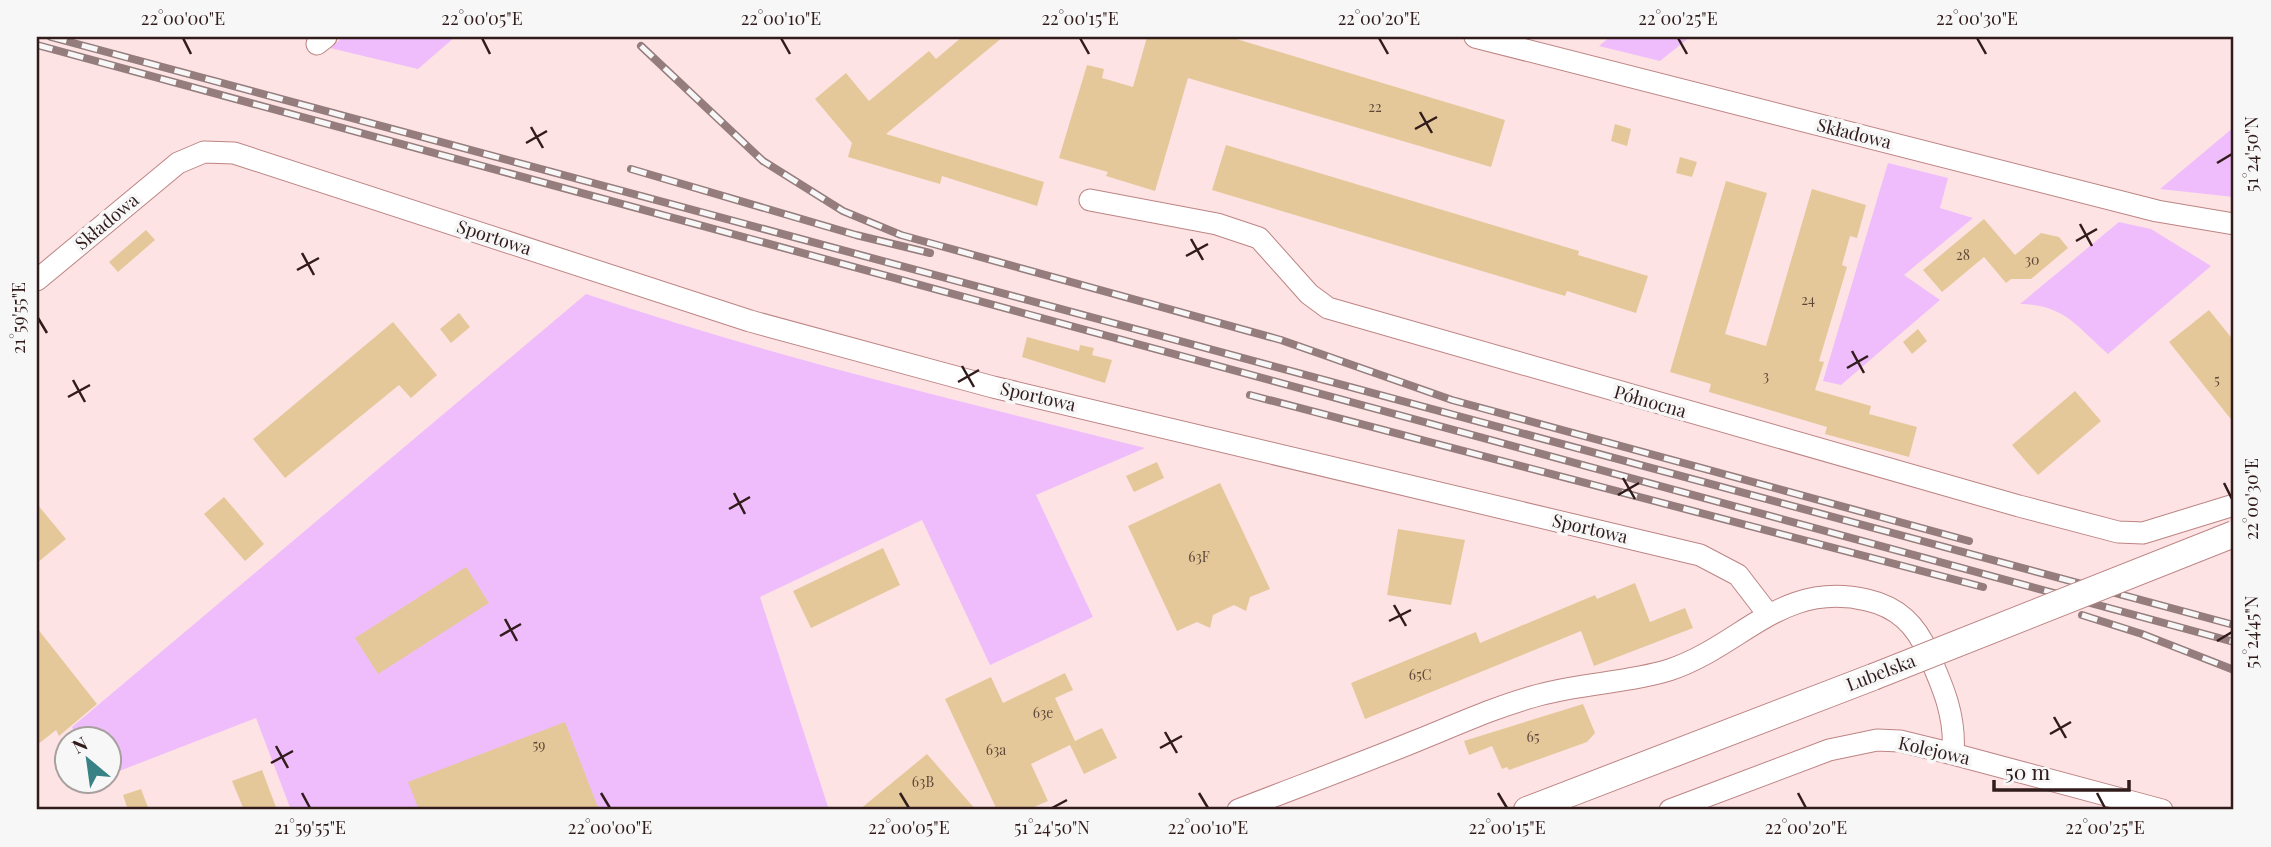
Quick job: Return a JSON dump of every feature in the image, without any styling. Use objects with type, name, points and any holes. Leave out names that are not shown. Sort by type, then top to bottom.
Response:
[{"type":"main road","name":"Lubelska","points":[[1527,810],[2234,534]]},
{"type":"street","name":"Składowa","points":[[1475,37],[2157,211],[2234,224]]},
{"type":"street","name":"Sportowa","points":[[178,163],[204,152],[234,153],[750,321],[993,387],[1700,555],[1738,575],[1768,614]]},
{"type":"street","name":"Składowa","points":[[37,281],[178,163]]},
{"type":"street","name":"Północna","points":[[1090,200],[1217,224],[1259,238],[1309,294],[1328,308],[2019,506],[2118,532],[2143,533],[2234,505]]},
{"type":"street","points":[[1238,810],[1538,695],[1670,670],[1792,603],[1835,596],[1873,601],[1892,608],[1910,622],[1923,642],[1953,715],[1954,754]]},
{"type":"street","name":"Kolejowa","points":[[1670,810],[1829,750],[1858,743],[1900,741],[2162,810]]},
{"type":"shaded area","points":[[343,37],[455,37],[418,69],[330,48]]},
{"type":"shaded area","points":[[1610,37],[1690,37],[1660,61],[1599,46]]},
{"type":"shaded area","points":[[2234,127],[2234,197],[2160,189]]},
{"type":"shaded area","points":[[1888,163],[1948,178],[1940,208],[1973,218],[1904,275],[1940,300],[1841,385],[1823,381]]},
{"type":"shaded area","points":[[2119,222],[2151,229],[2211,266],[2108,354],[2078,326],[2059,313],[2035,305],[2020,304]]},
{"type":"shaded area","points":[[586,294],[794,357],[1145,448],[1036,495],[1093,617],[990,665],[922,520],[760,597],[829,810],[291,810],[256,718],[122,770],[122,724],[76,724]]},
{"type":"building","points":[[962,37],[1003,37],[886,134],[1044,182],[1037,206],[942,176],[940,184],[848,157],[852,143],[815,99],[846,73],[869,101],[929,51],[936,59]]},
{"type":"building","points":[[1147,37],[1230,37],[1505,120],[1491,167],[1188,78],[1155,191],[1106,176],[1108,172],[1059,158],[1087,65],[1104,69],[1102,78],[1133,87]]},
{"type":"building","points":[[1615,124],[1631,129],[1627,146],[1611,141]]},
{"type":"building","points":[[1226,145],[1579,251],[1578,255],[1648,276],[1636,313],[1567,291],[1565,296],[1212,190]]},
{"type":"building","points":[[1680,157],[1697,162],[1692,177],[1676,173]]},
{"type":"building","points":[[1726,181],[1767,193],[1725,334],[1766,346],[1812,189],[1866,205],[1857,238],[1850,236],[1842,265],[1847,267],[1819,361],[1824,362],[1815,390],[1871,406],[1869,414],[1917,427],[1909,457],[1825,434],[1827,427],[1709,392],[1711,384],[1670,372]]},
{"type":"building","points":[[1984,219],[2015,255],[2041,233],[2059,237],[2068,248],[2031,279],[2011,279],[2006,283],[1984,257],[1942,292],[1923,270]]},
{"type":"building","points":[[146,230],[155,240],[118,272],[109,262]]},
{"type":"building","points":[[2209,310],[2234,341],[2234,423],[2169,342]]},
{"type":"building","points":[[459,313],[470,327],[451,343],[440,329]]},
{"type":"building","points":[[393,322],[437,375],[411,398],[399,385],[285,478],[253,439]]},
{"type":"building","points":[[1918,329],[1927,341],[1912,354],[1903,342]]},
{"type":"building","points":[[1027,337],[1079,351],[1080,345],[1094,348],[1092,355],[1112,360],[1105,383],[1022,357]]},
{"type":"building","points":[[2075,391],[2101,421],[2038,475],[2012,445]]},
{"type":"building","points":[[1157,462],[1164,478],[1134,492],[1126,476]]},
{"type":"building","points":[[1220,483],[1270,589],[1250,597],[1246,611],[1234,605],[1213,615],[1210,628],[1197,622],[1177,631],[1128,526]]},
{"type":"building","points":[[224,497],[264,544],[245,561],[204,514]]},
{"type":"building","points":[[37,504],[66,539],[37,563]]},
{"type":"building","points":[[1398,529],[1465,540],[1451,605],[1387,595]]},
{"type":"building","points":[[883,548],[900,585],[811,628],[793,591]]},
{"type":"building","points":[[466,567],[489,603],[378,674],[355,638]]},
{"type":"building","points":[[1635,583],[1650,622],[1685,608],[1693,628],[1594,666],[1581,631],[1365,719],[1351,683],[1476,632],[1480,643],[1595,595],[1597,599]]},
{"type":"building","points":[[37,628],[97,704],[73,724],[52,724],[52,733],[37,745]]},
{"type":"building","points":[[1065,673],[1073,690],[1055,698],[1075,741],[1102,728],[1117,758],[1084,774],[1070,745],[1031,764],[1048,801],[1027,810],[997,810],[945,699],[991,677],[1003,703]]},
{"type":"building","points":[[1583,704],[1595,733],[1587,742],[1509,770],[1507,767],[1502,769],[1492,746],[1469,755],[1464,741]]},
{"type":"building","points":[[565,722],[599,810],[419,810],[408,782]]},
{"type":"building","points":[[927,754],[976,810],[859,810]]},
{"type":"building","points":[[262,770],[277,810],[244,810],[232,781]]},
{"type":"building","points":[[141,789],[149,810],[128,810],[123,795]]},
{"type":"railway","points":[[51,37],[2234,625]]},
{"type":"railway","points":[[37,45],[2234,642]]},
{"type":"railway","points":[[641,46],[763,161],[843,211],[901,235],[1281,340],[1452,400],[1969,541]]},
{"type":"railway","points":[[631,169],[856,235],[930,253]]},
{"type":"railway","points":[[1250,395],[1983,587]]},
{"type":"railway","points":[[2082,615],[2142,634],[2234,670]]}]
